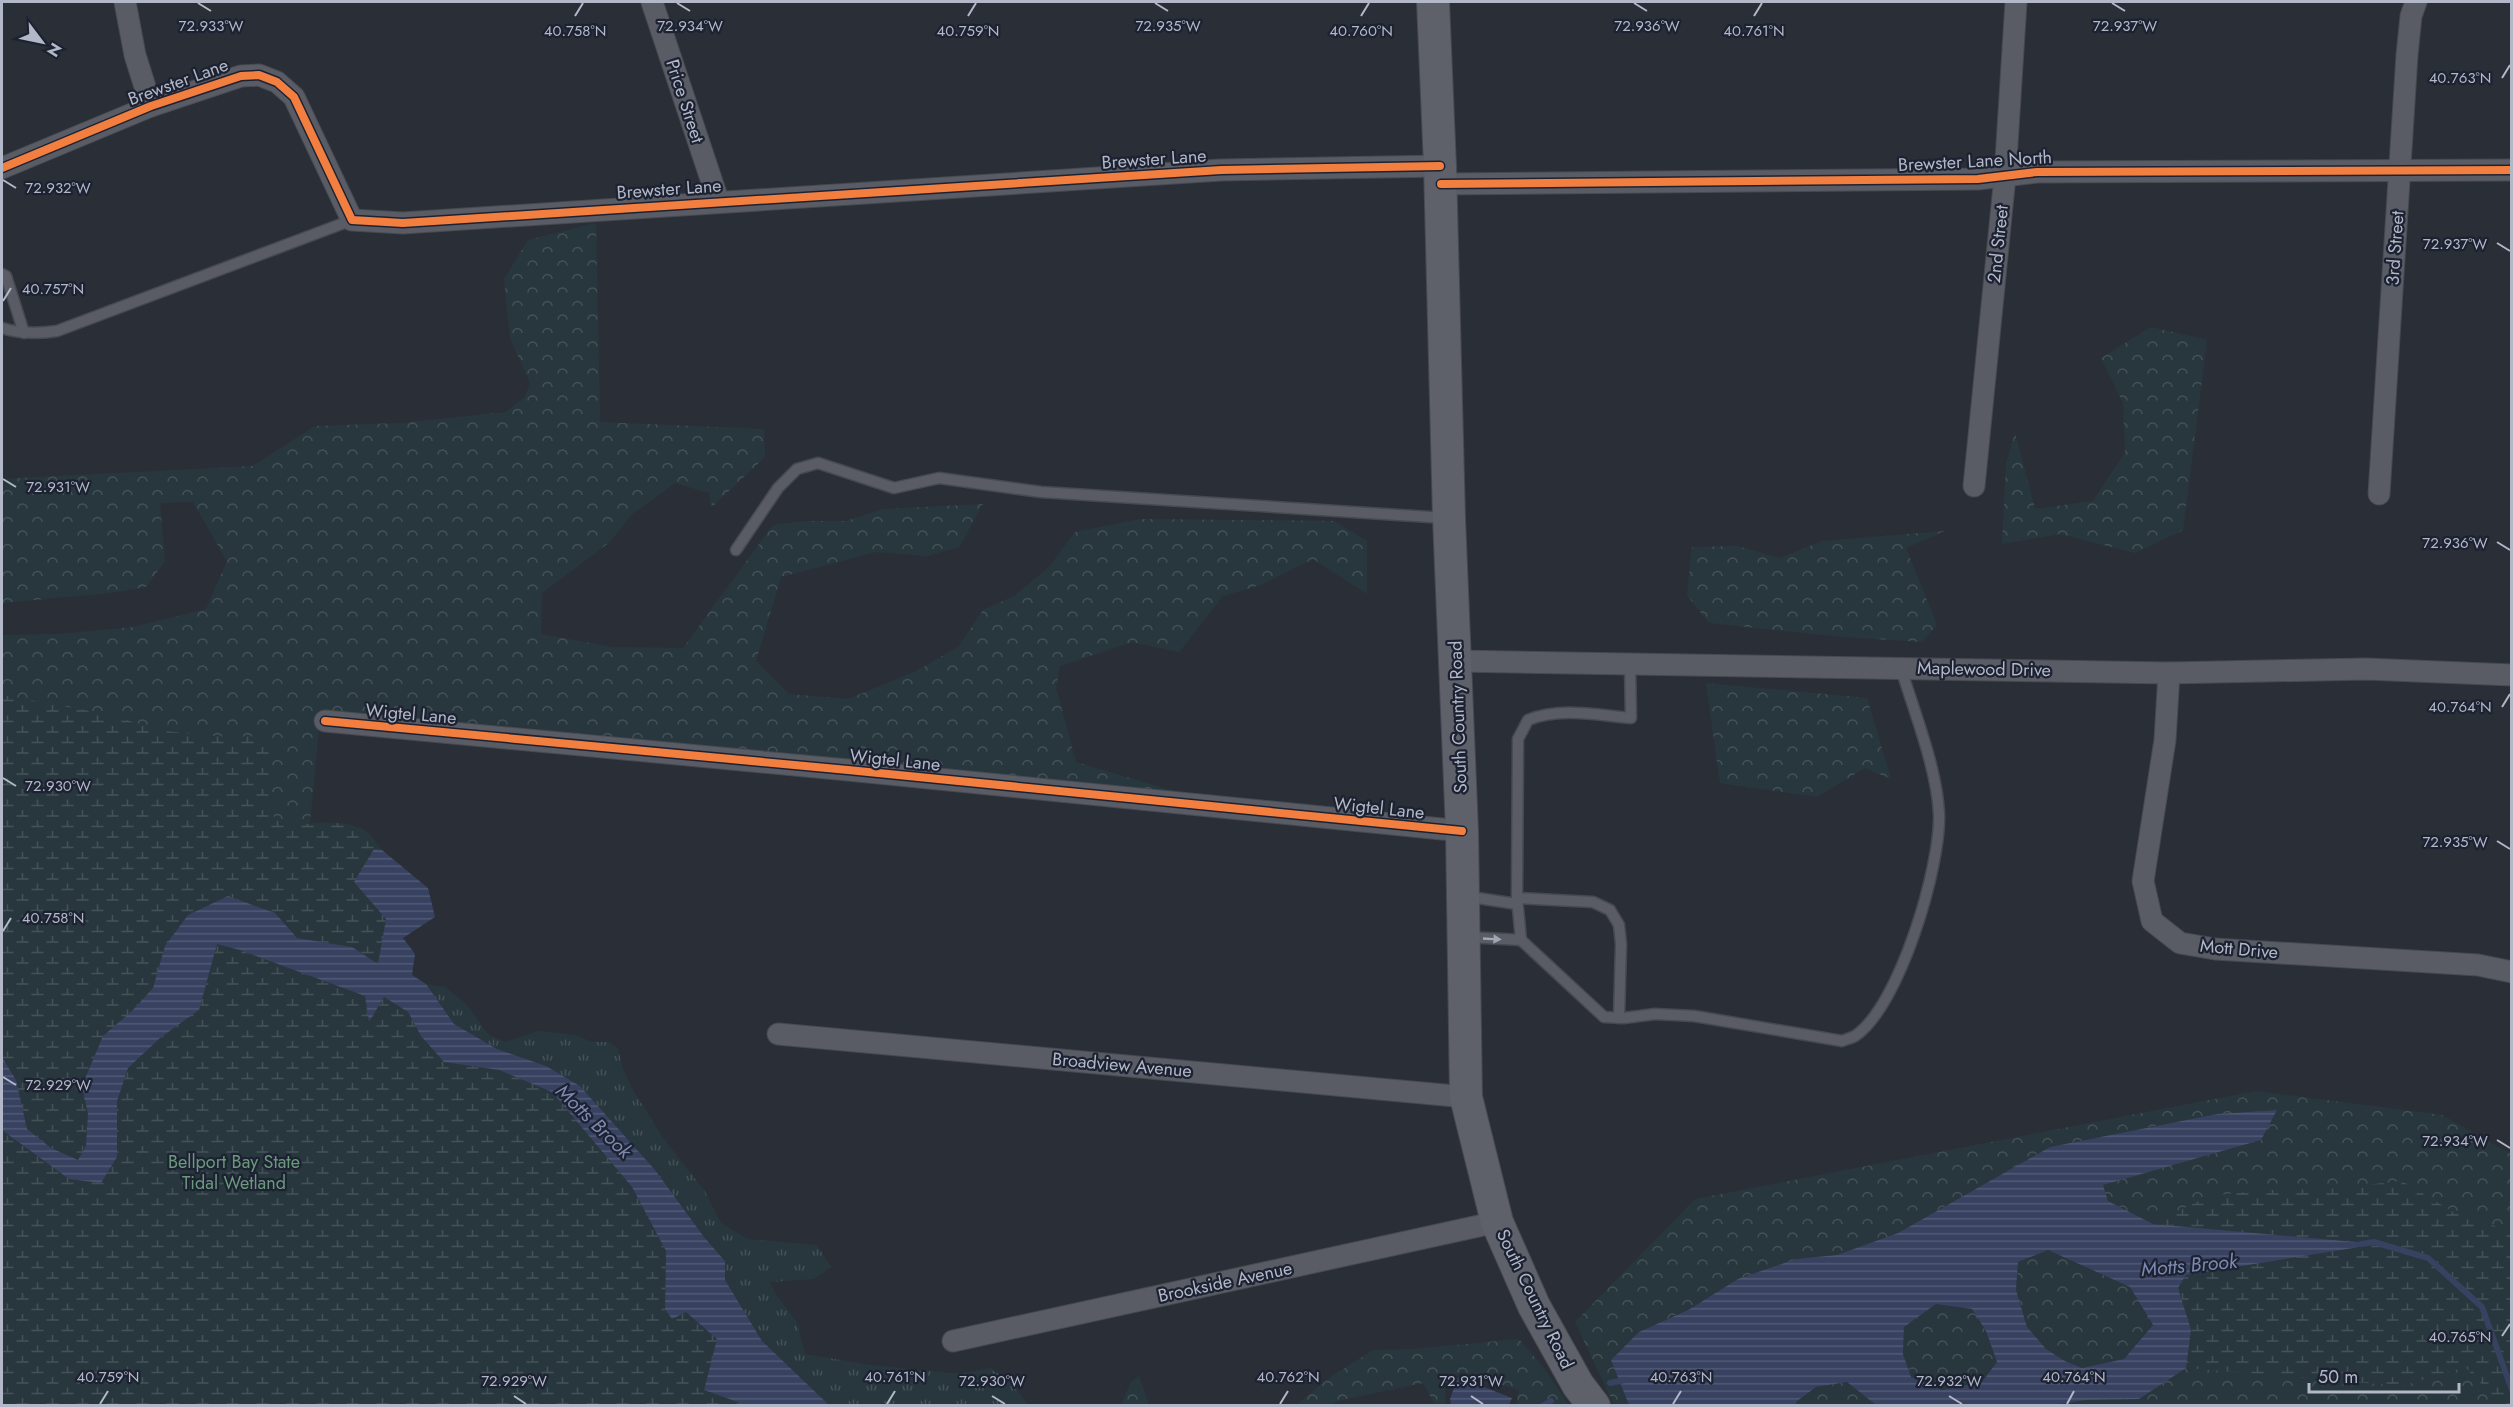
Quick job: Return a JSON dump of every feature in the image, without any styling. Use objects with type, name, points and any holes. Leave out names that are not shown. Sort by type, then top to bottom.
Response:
[{"type":"main road","name":"South Country Road","points":[[1433,2],[1449,518],[1462,831],[1466,1097],[1497,1222],[1534,1306],[1578,1385],[1594,1406]]},
{"type":"street","points":[[125,2],[135,55],[152,106]]},
{"type":"street","name":"Price Street","points":[[652,2],[718,201]]},
{"type":"street","name":"2nd Street","points":[[1974,486],[2005,176],[2016,2]]},
{"type":"street","name":"3rd Street","points":[[2379,495],[2407,55],[2411,16],[2416,2]]},
{"type":"street","name":"Brewster Lane","points":[[2,168],[152,106],[241,76],[259,75],[278,82],[294,97],[352,220],[403,223],[1221,170],[1440,175]]},
{"type":"street","name":"Brewster Lane North","points":[[1440,175],[1978,179],[2037,172],[2511,170]]},
{"type":"street","name":"Maplewood Drive","points":[[1456,661],[2169,673],[2366,669],[2511,675]]},
{"type":"street","name":"Mott Drive","points":[[2169,673],[2165,740],[2143,881],[2152,921],[2180,943],[2215,949],[2478,965],[2511,972]]},
{"type":"street","name":"Wigtel Lane","points":[[325,721],[1462,831]]},
{"type":"street","name":"Broadview Avenue","points":[[778,1034],[1466,1097]]},
{"type":"street","name":"Brookside Avenue","points":[[953,1341],[1497,1222]]},
{"type":"lane","points":[[2,328],[40,334],[87,322],[313,233],[352,220]]},
{"type":"lane","points":[[2,274],[6,276],[24,333]]},
{"type":"lane","points":[[736,550],[777,488],[797,469],[818,463],[894,488],[939,478],[1041,492],[1449,518]]},
{"type":"lane","points":[[1521,940],[1517,901],[1518,739],[1528,720],[1543,714],[1581,713],[1631,718],[1630,664]]},
{"type":"lane","points":[[1463,937],[1521,940],[1604,1017],[1619,1018],[1655,1014],[1694,1016],[1842,1041],[1855,1036],[1874,1016],[1890,992],[1918,919],[1935,864],[1939,813],[1929,762],[1901,668]]},
{"type":"lane","points":[[1463,896],[1517,901],[1593,902],[1610,910],[1619,925],[1621,944],[1619,1018]]},
{"type":"green space","points":[[596,223],[600,422],[764,429],[765,457],[712,507],[709,493],[675,483],[631,515],[610,542],[542,593],[541,634],[612,647],[683,648],[773,525],[807,521],[846,521],[883,509],[983,504],[959,547],[927,556],[876,552],[781,577],[756,661],[789,694],[848,699],[917,671],[959,646],[983,610],[1014,596],[1049,567],[1075,532],[1141,519],[1334,521],[1367,541],[1367,594],[1313,559],[1261,585],[1223,596],[1179,652],[1132,642],[1060,666],[1056,688],[1076,762],[1177,792],[337,712],[320,718],[308,843],[288,947],[793,1405],[2,1405],[2,635],[59,634],[133,627],[206,609],[227,561],[193,502],[160,503],[165,561],[146,587],[111,593],[2,603],[2,479],[253,466],[315,426],[401,423],[506,412],[525,397],[530,383],[510,338],[504,279],[528,240]]},
{"type":"green space","points":[[2151,327],[2207,340],[2183,530],[2135,553],[2060,534],[2002,544],[2006,464],[2015,433],[2035,509],[2093,501],[2125,452],[2123,403],[2101,358]]},
{"type":"green space","points":[[1945,531],[1906,548],[1937,625],[1922,642],[1843,637],[1709,623],[1687,595],[1692,547],[1737,546],[1780,558],[1822,541]]},
{"type":"green space","points":[[1706,683],[1867,698],[1891,779],[1865,768],[1817,797],[1720,783]]},
{"type":"green space","points":[[2,695],[101,713],[165,731],[226,737],[270,736],[271,779],[268,801],[275,820],[298,827],[323,823],[361,828],[382,850],[374,849],[386,919],[378,965],[352,947],[297,938],[275,913],[165,946],[153,988],[132,1011],[82,1088],[86,1134],[78,1161],[51,1148],[27,1129],[16,1080],[2,1057]]},
{"type":"green space","name":"Bellport Bay State Tidal Wetland","points":[[217,944],[240,950],[365,996],[369,1022],[384,997],[408,1012],[421,1036],[444,1062],[499,1070],[552,1092],[632,1187],[666,1251],[665,1309],[672,1318],[686,1311],[717,1339],[743,1404],[746,1405],[2,1405],[2,1130],[69,1179],[117,1157],[117,1101],[128,1068],[160,1038],[199,1010]]},
{"type":"green space","points":[[426,984],[445,987],[466,1004],[488,1034],[505,1042],[538,1031],[575,1035],[592,1042],[608,1042],[618,1048],[622,1067],[633,1090],[663,1138],[704,1190],[721,1223],[747,1239],[817,1245],[831,1267],[814,1279],[770,1282],[776,1295],[797,1322],[805,1354],[870,1365],[960,1374],[991,1368],[1013,1385],[1028,1405],[829,1405],[762,1341],[725,1280],[725,1260],[704,1237],[654,1170],[580,1086],[546,1066],[497,1049],[454,1024]]},
{"type":"green space","points":[[2256,1091],[2442,1115],[2511,1154],[2511,1405],[2048,1405],[2086,1400],[2186,1368],[2152,1224],[2108,1201],[2102,1185],[2261,1140],[2276,1110],[2217,1114],[2050,1147],[1898,1233],[1837,1255],[1796,1259],[1639,1332],[1611,1360],[1629,1405],[1614,1405],[1575,1322],[1695,1199]]},
{"type":"green space","points":[[2402,1181],[2455,1213],[2511,1231],[2511,1405],[2502,1405],[2465,1367],[2402,1386],[2186,1368],[2191,1330],[2178,1288],[2186,1275],[2375,1244],[2152,1224],[2209,1196],[2264,1190],[2328,1189]]},
{"type":"green space","points":[[2048,1250],[2130,1287],[2153,1325],[2124,1359],[2082,1368],[2046,1349],[2027,1327],[2016,1290],[2018,1262]]},
{"type":"green space","points":[[1936,1304],[1972,1309],[1986,1331],[1997,1362],[1982,1382],[1942,1390],[1911,1377],[1903,1354],[1904,1327]]},
{"type":"green space","points":[[1519,1339],[1544,1368],[1569,1405],[1516,1405],[1519,1390],[1461,1372],[1445,1387],[1446,1405],[1435,1405],[1423,1383],[1337,1401],[1332,1405],[1296,1405],[1328,1379],[1373,1350],[1413,1349]]},
{"type":"green space","points":[[1139,1376],[1149,1405],[1121,1405],[1131,1382]]},
{"type":"green space","points":[[1847,1382],[1876,1405],[1797,1406],[1796,1403],[1816,1387]]},
{"type":"water","points":[[374,849],[382,850],[428,888],[435,917],[403,938],[415,954],[412,975],[426,984],[454,1024],[497,1049],[546,1066],[580,1086],[655,1170],[704,1237],[725,1261],[725,1280],[762,1341],[829,1405],[746,1405],[704,1390],[717,1339],[686,1312],[672,1319],[665,1309],[666,1251],[632,1187],[552,1092],[499,1070],[444,1062],[421,1036],[408,1012],[384,997],[369,1022],[365,996],[240,950],[217,944],[199,1010],[160,1038],[128,1068],[117,1101],[117,1157],[101,1183],[69,1179],[2,1130],[2,1057],[16,1080],[27,1129],[51,1148],[78,1160],[86,1146],[88,1114],[82,1086],[103,1036],[132,1011],[153,988],[165,946],[188,915],[228,896],[275,913],[297,938],[352,947],[378,964],[386,919],[354,882]]},
{"type":"water","points":[[2277,1110],[2261,1140],[2103,1185],[2108,1201],[2153,1224],[2378,1244],[2186,1275],[2178,1288],[2191,1330],[2186,1368],[2139,1399],[2086,1400],[2048,1406],[1876,1405],[1847,1382],[1816,1387],[1796,1402],[1797,1405],[1629,1405],[1611,1360],[1639,1332],[1690,1309],[1738,1279],[1796,1259],[1837,1255],[1898,1233],[2050,1147],[2217,1114]],"holes":[[[2048,1250],[2130,1287],[2153,1325],[2124,1359],[2082,1368],[2046,1349],[2027,1327],[2016,1290],[2018,1262]],[[1936,1304],[1972,1309],[1986,1331],[1997,1362],[1982,1382],[1942,1390],[1911,1377],[1903,1354],[1904,1327]]]},
{"type":"water","points":[[1458,1377],[1512,1398],[1509,1405],[1451,1405],[1450,1399]]},
{"type":"waterway","name":"Motts Brook","points":[[2361,1244],[2374,1242],[2428,1258],[2482,1307],[2512,1390]]},
{"type":"waterway","name":"Motts Brook","points":[[1610,1383],[1625,1380]]},
{"type":"waterway","name":"Motts Brook","points":[[1542,1406],[1551,1401]]},
{"type":"cycle path","points":[[2,168],[151,106],[241,76],[259,75],[277,82],[294,97],[352,220],[403,223],[1221,170],[1440,166]]},
{"type":"cycle path","points":[[1441,184],[1978,179],[2037,172],[2512,170]]},
{"type":"cycle path","points":[[325,721],[1462,831]]}]
